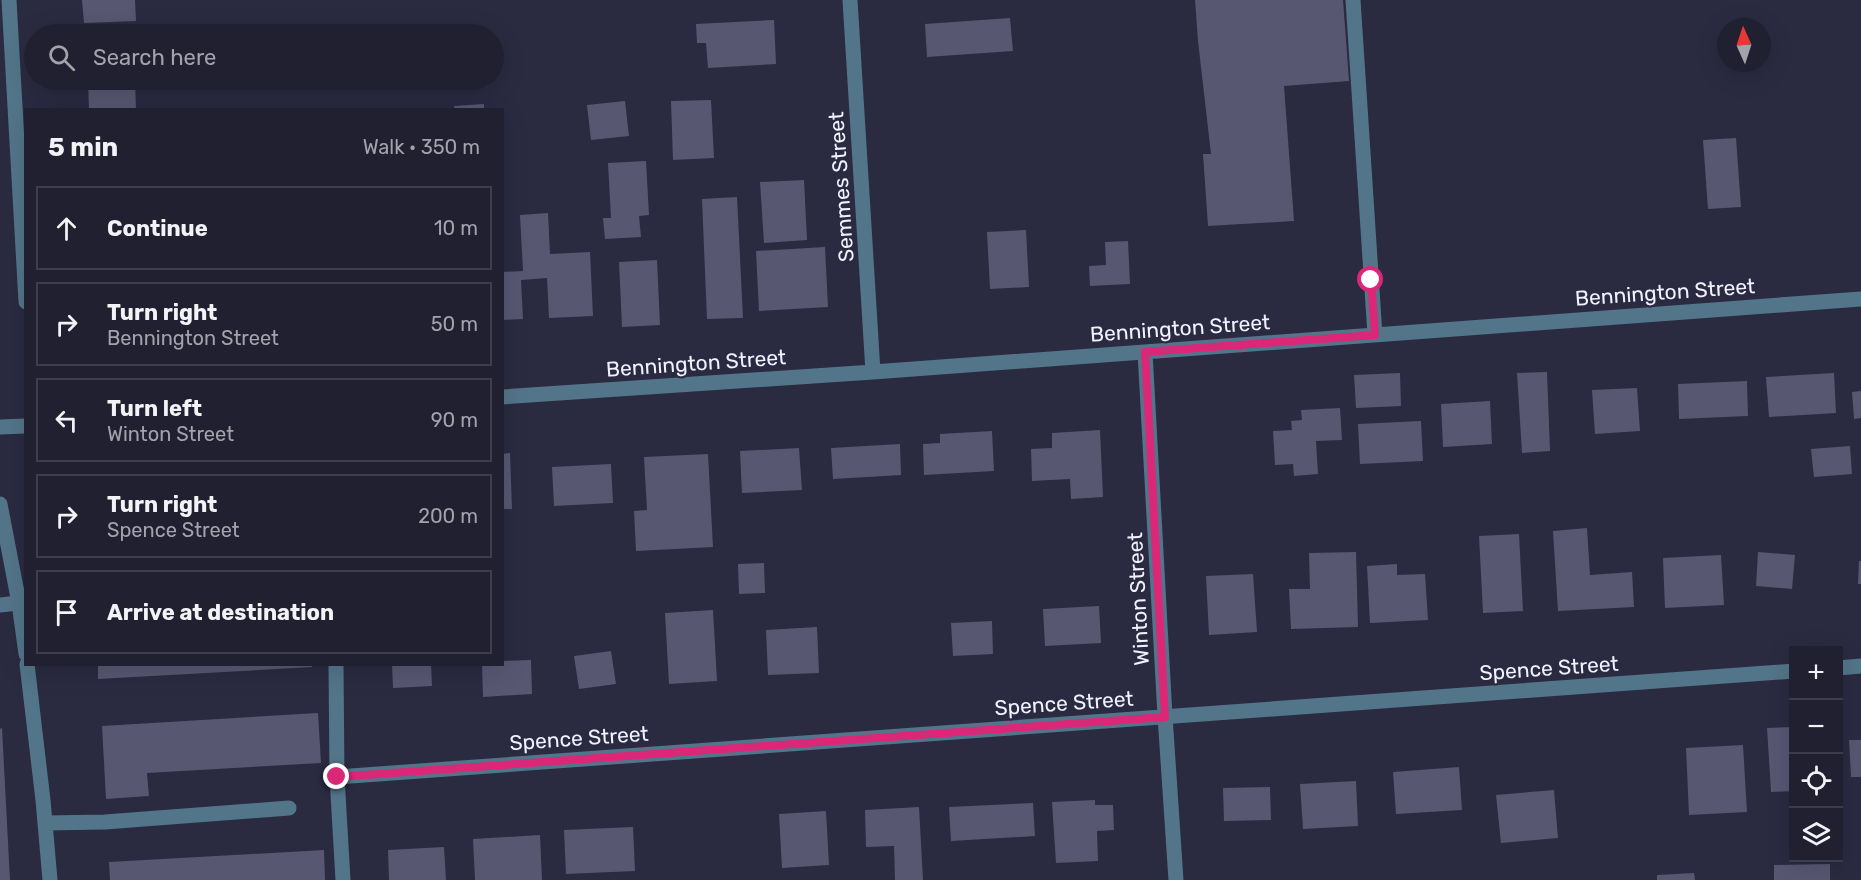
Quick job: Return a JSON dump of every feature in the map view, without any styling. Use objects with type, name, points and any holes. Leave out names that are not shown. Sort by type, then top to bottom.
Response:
[{"type":"street","points":[[9,0],[24,266]]},
{"type":"street","name":"Semmes Street","points":[[850,0],[873,372]]},
{"type":"street","points":[[1353,0],[1375,335]]},
{"type":"street","name":"Bennington Street","points":[[504,397],[1861,299]]},
{"type":"street","name":"Winton Street","points":[[1145,352],[1176,880]]},
{"type":"street","points":[[0,427],[24,426]]},
{"type":"street","points":[[0,504],[22,602],[24,628]]},
{"type":"street","points":[[0,605],[22,602]]},
{"type":"street","points":[[27,666],[50,880]]},
{"type":"street","points":[[336,666],[337,777],[343,880]]},
{"type":"street","points":[[1843,668],[1861,666]]},
{"type":"street","name":"Spence Street","points":[[337,777],[1789,671]]},
{"type":"street","points":[[45,823],[105,822],[289,808]]},
{"type":"building","points":[[82,0],[135,0],[136,21],[84,23]]},
{"type":"building","points":[[1195,0],[1343,0],[1349,81],[1284,86],[1294,221],[1208,226],[1203,154],[1211,154]]},
{"type":"building","points":[[1010,18],[1013,51],[927,57],[925,24]]},
{"type":"building","points":[[774,20],[776,64],[708,68],[706,43],[697,43],[696,24]]},
{"type":"building","points":[[88,90],[135,90],[136,108],[89,108]]},
{"type":"building","points":[[711,100],[714,158],[673,160],[671,101]]},
{"type":"building","points":[[625,101],[629,136],[591,140],[587,105]]},
{"type":"building","points":[[484,104],[484,108],[454,108],[454,106]]},
{"type":"building","points":[[1736,138],[1741,207],[1708,209],[1703,140]]},
{"type":"building","points":[[646,161],[649,215],[639,216],[641,237],[605,239],[603,218],[611,218],[608,163]]},
{"type":"building","points":[[804,180],[807,240],[764,243],[760,182]]},
{"type":"building","points":[[737,197],[743,318],[707,319],[702,199]]},
{"type":"building","points":[[548,213],[550,254],[590,252],[593,316],[549,318],[547,278],[521,280],[523,319],[504,320],[504,272],[523,271],[520,215]]},
{"type":"building","points":[[1026,230],[1029,287],[990,289],[987,232]]},
{"type":"building","points":[[1128,241],[1130,284],[1090,286],[1089,266],[1106,265],[1105,242]]},
{"type":"building","points":[[825,247],[828,307],[759,311],[756,251]]},
{"type":"building","points":[[657,260],[660,325],[622,327],[619,262]]},
{"type":"building","points":[[1547,372],[1550,451],[1522,453],[1517,373]]},
{"type":"building","points":[[1400,373],[1401,406],[1356,408],[1354,375]]},
{"type":"building","points":[[1834,373],[1836,413],[1769,417],[1766,377]]},
{"type":"building","points":[[1747,381],[1748,416],[1679,419],[1678,384]]},
{"type":"building","points":[[1637,388],[1640,431],[1595,434],[1592,390]]},
{"type":"building","points":[[1861,391],[1861,418],[1854,419],[1852,392]]},
{"type":"building","points":[[1490,401],[1492,444],[1443,447],[1441,404]]},
{"type":"building","points":[[1340,408],[1342,440],[1316,441],[1318,474],[1294,476],[1293,464],[1275,465],[1273,431],[1292,430],[1291,421],[1302,420],[1301,410]]},
{"type":"building","points":[[1421,421],[1423,461],[1360,464],[1358,424]]},
{"type":"building","points":[[1100,430],[1103,497],[1071,499],[1070,479],[1032,481],[1031,449],[1052,448],[1052,433]]},
{"type":"building","points":[[992,431],[994,471],[924,475],[923,444],[940,443],[940,434]]},
{"type":"building","points":[[900,444],[901,475],[833,479],[831,448]]},
{"type":"building","points":[[1850,446],[1852,474],[1814,477],[1811,449]]},
{"type":"building","points":[[799,448],[802,490],[742,493],[740,451]]},
{"type":"building","points":[[510,453],[512,509],[504,509],[504,454]]},
{"type":"building","points":[[708,454],[713,547],[636,551],[634,511],[647,510],[644,457]]},
{"type":"building","points":[[611,464],[613,503],[554,506],[552,467]]},
{"type":"building","points":[[1587,528],[1590,575],[1632,572],[1634,607],[1558,611],[1553,531]]},
{"type":"building","points":[[1519,534],[1523,611],[1483,613],[1479,536]]},
{"type":"building","points":[[1356,552],[1358,627],[1291,629],[1289,589],[1310,589],[1309,553]]},
{"type":"building","points":[[1758,552],[1795,555],[1792,589],[1756,586]]},
{"type":"building","points":[[1721,555],[1724,605],[1665,608],[1663,558]]},
{"type":"building","points":[[1859,561],[1861,561],[1861,584],[1858,584]]},
{"type":"building","points":[[764,563],[765,593],[739,594],[738,564]]},
{"type":"building","points":[[1397,564],[1397,575],[1425,574],[1428,620],[1370,623],[1367,566]]},
{"type":"building","points":[[1253,574],[1257,632],[1209,635],[1206,576]]},
{"type":"building","points":[[1099,606],[1101,643],[1045,646],[1043,609]]},
{"type":"building","points":[[713,610],[717,681],[669,684],[665,613]]},
{"type":"building","points":[[992,621],[993,654],[953,656],[951,623]]},
{"type":"building","points":[[817,627],[819,673],[768,675],[766,630]]},
{"type":"building","points":[[611,651],[616,684],[579,689],[574,656]]},
{"type":"building","points":[[531,660],[532,694],[483,697],[482,666],[504,666],[504,661]]},
{"type":"building","points":[[98,666],[312,666],[312,667],[98,679]]},
{"type":"building","points":[[392,666],[431,666],[432,686],[393,688]]},
{"type":"building","points":[[318,713],[321,763],[147,773],[149,796],[106,799],[102,726]]},
{"type":"building","points":[[1789,727],[1789,791],[1771,792],[1767,728]]},
{"type":"building","points":[[2,728],[10,880],[0,880],[0,729]]},
{"type":"building","points":[[1849,740],[1861,740],[1861,777],[1851,777]]},
{"type":"building","points":[[1743,745],[1747,812],[1689,815],[1686,748]]},
{"type":"building","points":[[1459,767],[1462,810],[1396,814],[1393,772]]},
{"type":"building","points":[[1356,781],[1358,826],[1303,829],[1300,784]]},
{"type":"building","points":[[1270,787],[1271,820],[1224,821],[1223,788]]},
{"type":"building","points":[[1554,790],[1558,838],[1501,843],[1496,795]]},
{"type":"building","points":[[1095,800],[1095,805],[1113,805],[1114,830],[1097,831],[1098,861],[1056,863],[1052,802]]},
{"type":"building","points":[[1033,803],[1035,836],[951,841],[949,807]]},
{"type":"building","points":[[919,807],[923,880],[895,880],[894,846],[866,847],[865,810]]},
{"type":"building","points":[[826,811],[829,865],[782,868],[779,814]]},
{"type":"building","points":[[633,827],[635,871],[566,874],[564,830]]},
{"type":"building","points":[[540,835],[542,880],[475,880],[473,839]]},
{"type":"building","points":[[444,847],[446,880],[389,880],[388,850]]},
{"type":"building","points":[[324,850],[325,880],[110,880],[109,862]]},
{"type":"building","points":[[1830,864],[1830,880],[1774,880],[1774,865]]},
{"type":"building","points":[[1694,873],[1695,880],[1657,880],[1657,875]]},
{"type":"route","points":[[337,777],[1165,717],[1145,352],[1375,335],[1371,280]]}]
